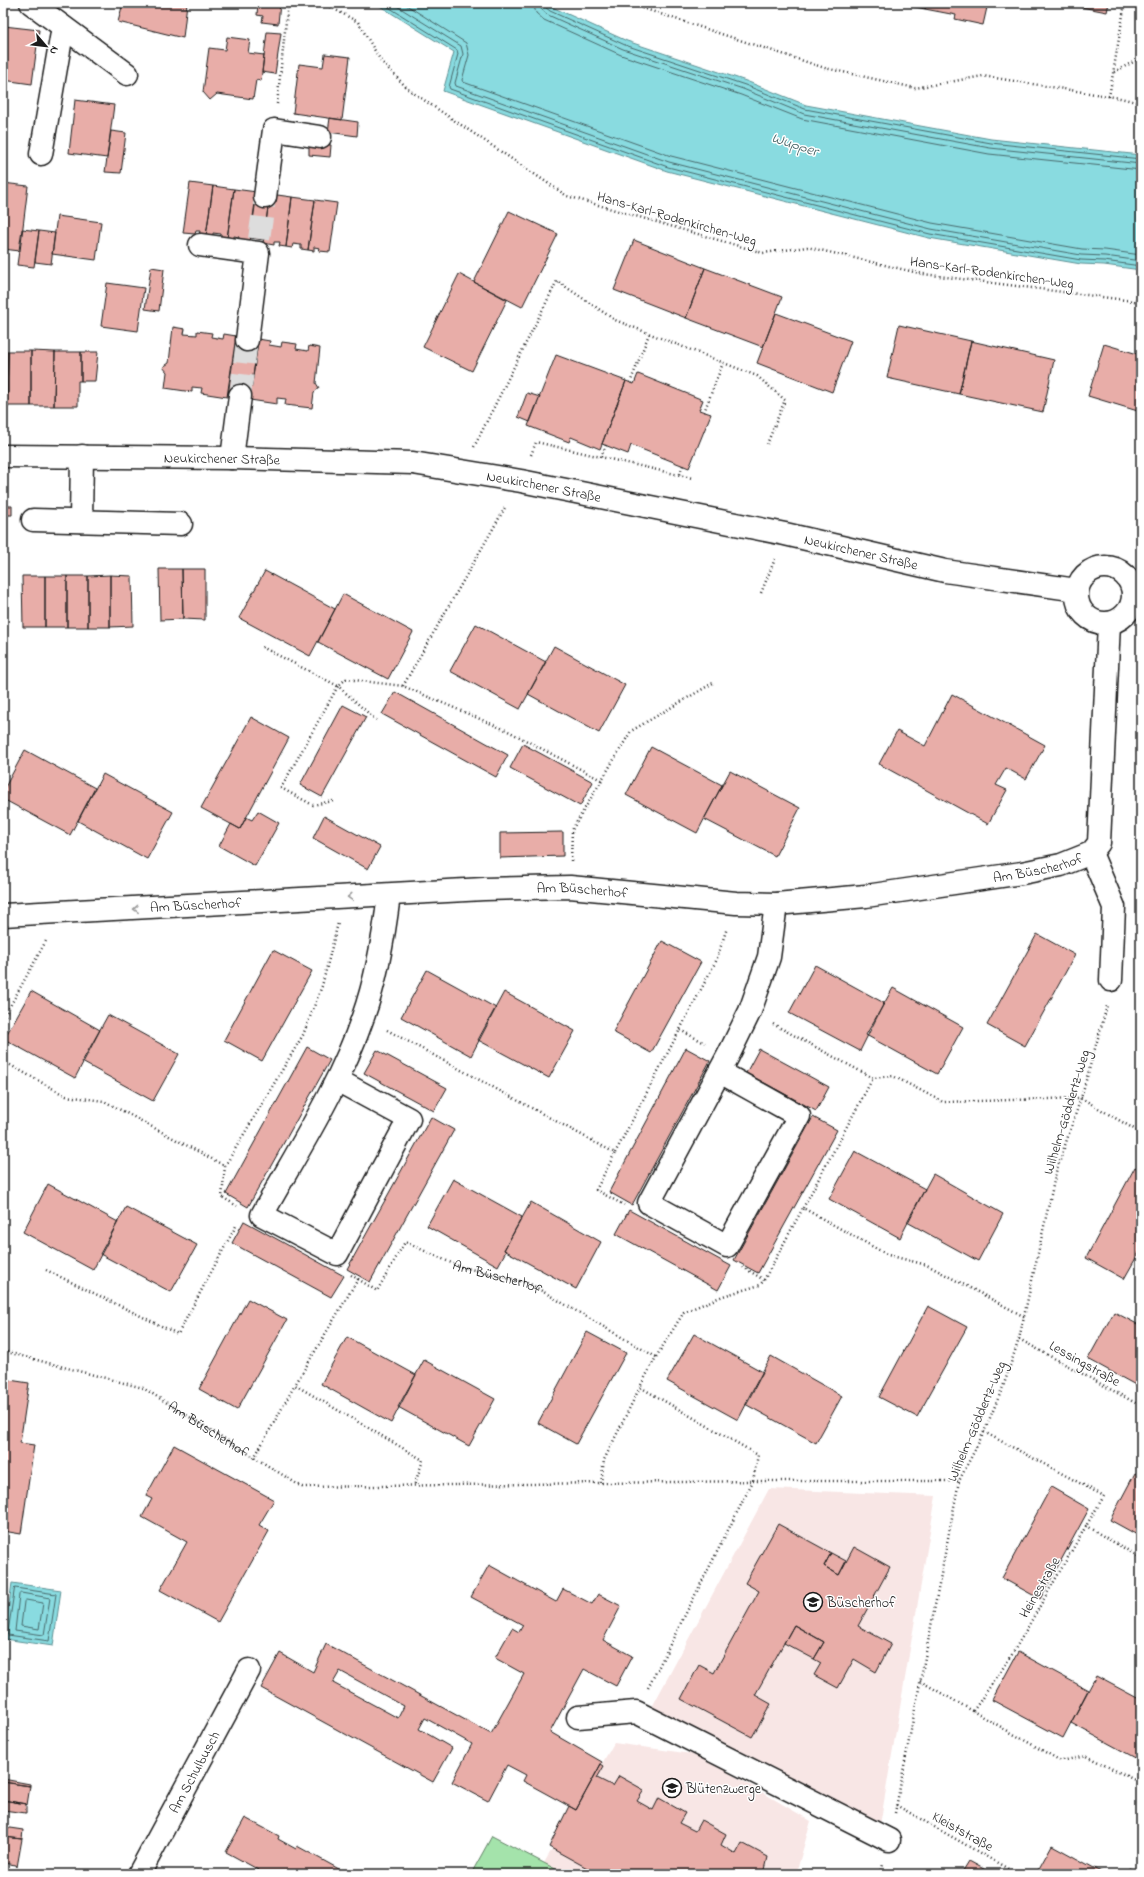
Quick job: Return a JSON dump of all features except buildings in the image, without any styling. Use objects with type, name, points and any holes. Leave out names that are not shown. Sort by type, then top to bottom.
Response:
[{"type":"street","points":[[31,3],[127,74]]},
{"type":"street","points":[[41,154],[63,26]]},
{"type":"street","points":[[265,197],[274,130],[320,137]]},
{"type":"street","points":[[200,245],[259,246],[247,340]]},
{"type":"street","points":[[232,458],[240,396]]},
{"type":"street","name":"Neukirchener Straße","points":[[3,456],[232,458],[413,463],[521,481],[785,534],[945,571],[1077,590]]},
{"type":"street","points":[[81,521],[82,456]]},
{"type":"street","points":[[33,520],[181,524]]},
{"type":"street","points":[[1105,566],[1115,568],[1125,574],[1137,597],[1126,614],[1118,620],[1109,623],[1098,623],[1081,611],[1077,590],[1080,581],[1087,573],[1095,568],[1105,566]]},
{"type":"street","name":"Am Büscherhof","points":[[3,915],[484,889],[570,887],[736,903],[776,904],[866,896],[1022,873],[1061,865],[1091,853],[1099,843],[1109,623]]},
{"type":"street","points":[[1091,853],[1114,907],[1111,980]]},
{"type":"street","points":[[337,1080],[409,1119],[337,1254],[254,1212],[337,1080],[363,1017],[384,936],[389,895]]},
{"type":"street","points":[[720,1072],[799,1116],[727,1246],[649,1203],[720,1072],[750,1011],[769,957],[776,904]]},
{"type":"street","name":"Am Schulbusch","points":[[139,1874],[249,1670]]},
{"type":"street","points":[[578,1717],[636,1712],[888,1840]]},
{"type":"path","points":[[274,130],[288,3]]},
{"type":"path","name":"Hans-Karl-Rodenkirchen-Weg","points":[[323,3],[358,22],[381,61],[409,90],[567,196],[763,253],[806,247],[923,274],[1141,302]]},
{"type":"path","points":[[627,3],[825,68],[915,88],[982,76],[1141,103]]},
{"type":"path","points":[[1109,98],[1125,3]]},
{"type":"path","points":[[1114,72],[1141,58]]},
{"type":"path","points":[[462,471],[557,281],[615,320],[758,376],[785,400],[767,444]]},
{"type":"path","points":[[630,383],[649,334]]},
{"type":"path","points":[[704,412],[723,362]]},
{"type":"path","points":[[403,686],[521,481],[536,442],[692,478]]},
{"type":"path","points":[[602,457],[606,445]]},
{"type":"path","points":[[680,474],[683,465]]},
{"type":"path","points":[[761,593],[785,534]]},
{"type":"path","points":[[262,647],[338,686],[376,720]]},
{"type":"path","points":[[333,801],[313,805],[281,788],[338,686],[346,679],[403,686],[508,731],[601,780]]},
{"type":"path","points":[[572,830],[631,731],[713,683]]},
{"type":"path","points":[[46,1270],[178,1334],[254,1212],[222,1197],[225,1166],[303,1034],[322,986],[345,897]]},
{"type":"path","points":[[649,1203],[629,1208],[596,1190],[716,961],[736,903]]},
{"type":"path","points":[[3,1019],[62,912]]},
{"type":"path","name":"Wilhelm-Göddertz-Weg","points":[[896,1805],[959,1481],[984,1432],[1003,1387],[1019,1338],[1025,1317],[1056,1172],[1106,1015],[1111,980]]},
{"type":"path","points":[[750,1011],[873,1078],[893,1076],[943,1102],[1080,1098],[1141,1133]]},
{"type":"path","points":[[363,1017],[615,1153]]},
{"type":"path","points":[[3,1061],[66,1096],[104,1101],[225,1166]]},
{"type":"path","points":[[601,1483],[604,1460],[656,1357],[684,1312],[723,1296],[760,1285],[873,1078]]},
{"type":"path","points":[[803,1208],[888,1255],[927,1265],[1025,1317]]},
{"type":"path","name":"Am Büscherhof","points":[[337,1254],[342,1269],[377,1291],[405,1242],[458,1266],[528,1282],[656,1357]]},
{"type":"path","points":[[727,1246],[733,1261],[764,1280]]},
{"type":"path","points":[[254,1458],[295,1385],[358,1279]]},
{"type":"path","name":"Lessingstraße","points":[[1019,1338],[1141,1406]]},
{"type":"path","name":"Am Büscherhof","points":[[3,1352],[143,1388],[302,1487],[601,1483],[959,1481]]},
{"type":"path","points":[[295,1385],[423,1460],[414,1486]]},
{"type":"path","points":[[636,1712],[753,1482],[758,1455],[640,1387]]},
{"type":"path","name":"Heinestraße","points":[[973,1711],[1010,1658],[1104,1496],[984,1432]]},
{"type":"path","points":[[1086,1526],[1141,1558]]},
{"type":"path","points":[[920,1681],[1061,1761],[1086,1756],[1141,1782]]},
{"type":"path","name":"Kleiststraße","points":[[896,1805],[1017,1874]]},
{"type":"shaded area","name":"Büscherhof","points":[[769,1489],[936,1496],[880,1825],[652,1707]]},
{"type":"shaded area","name":"Blütenzwerge","points":[[614,1743],[699,1755],[811,1821],[796,1874],[565,1874],[544,1863]]},
{"type":"green space","points":[[492,1836],[565,1874],[471,1874]]},
{"type":"water","name":"Wupper","points":[[375,3],[546,3],[627,41],[746,81],[806,105],[991,139],[1141,155],[1141,270],[1104,265],[1081,264],[929,238],[667,171],[443,91],[454,52]]},
{"type":"water","points":[[12,1583],[61,1590],[53,1646],[4,1639]]},
{"type":"tunnel","points":[[259,239],[265,197]]},
{"type":"tunnel","points":[[240,396],[247,340]]},
{"type":"place","name":"Büscherhof","points":[[813,1602]]},
{"type":"place","name":"Blütenzwerge","points":[[672,1788]]}]
